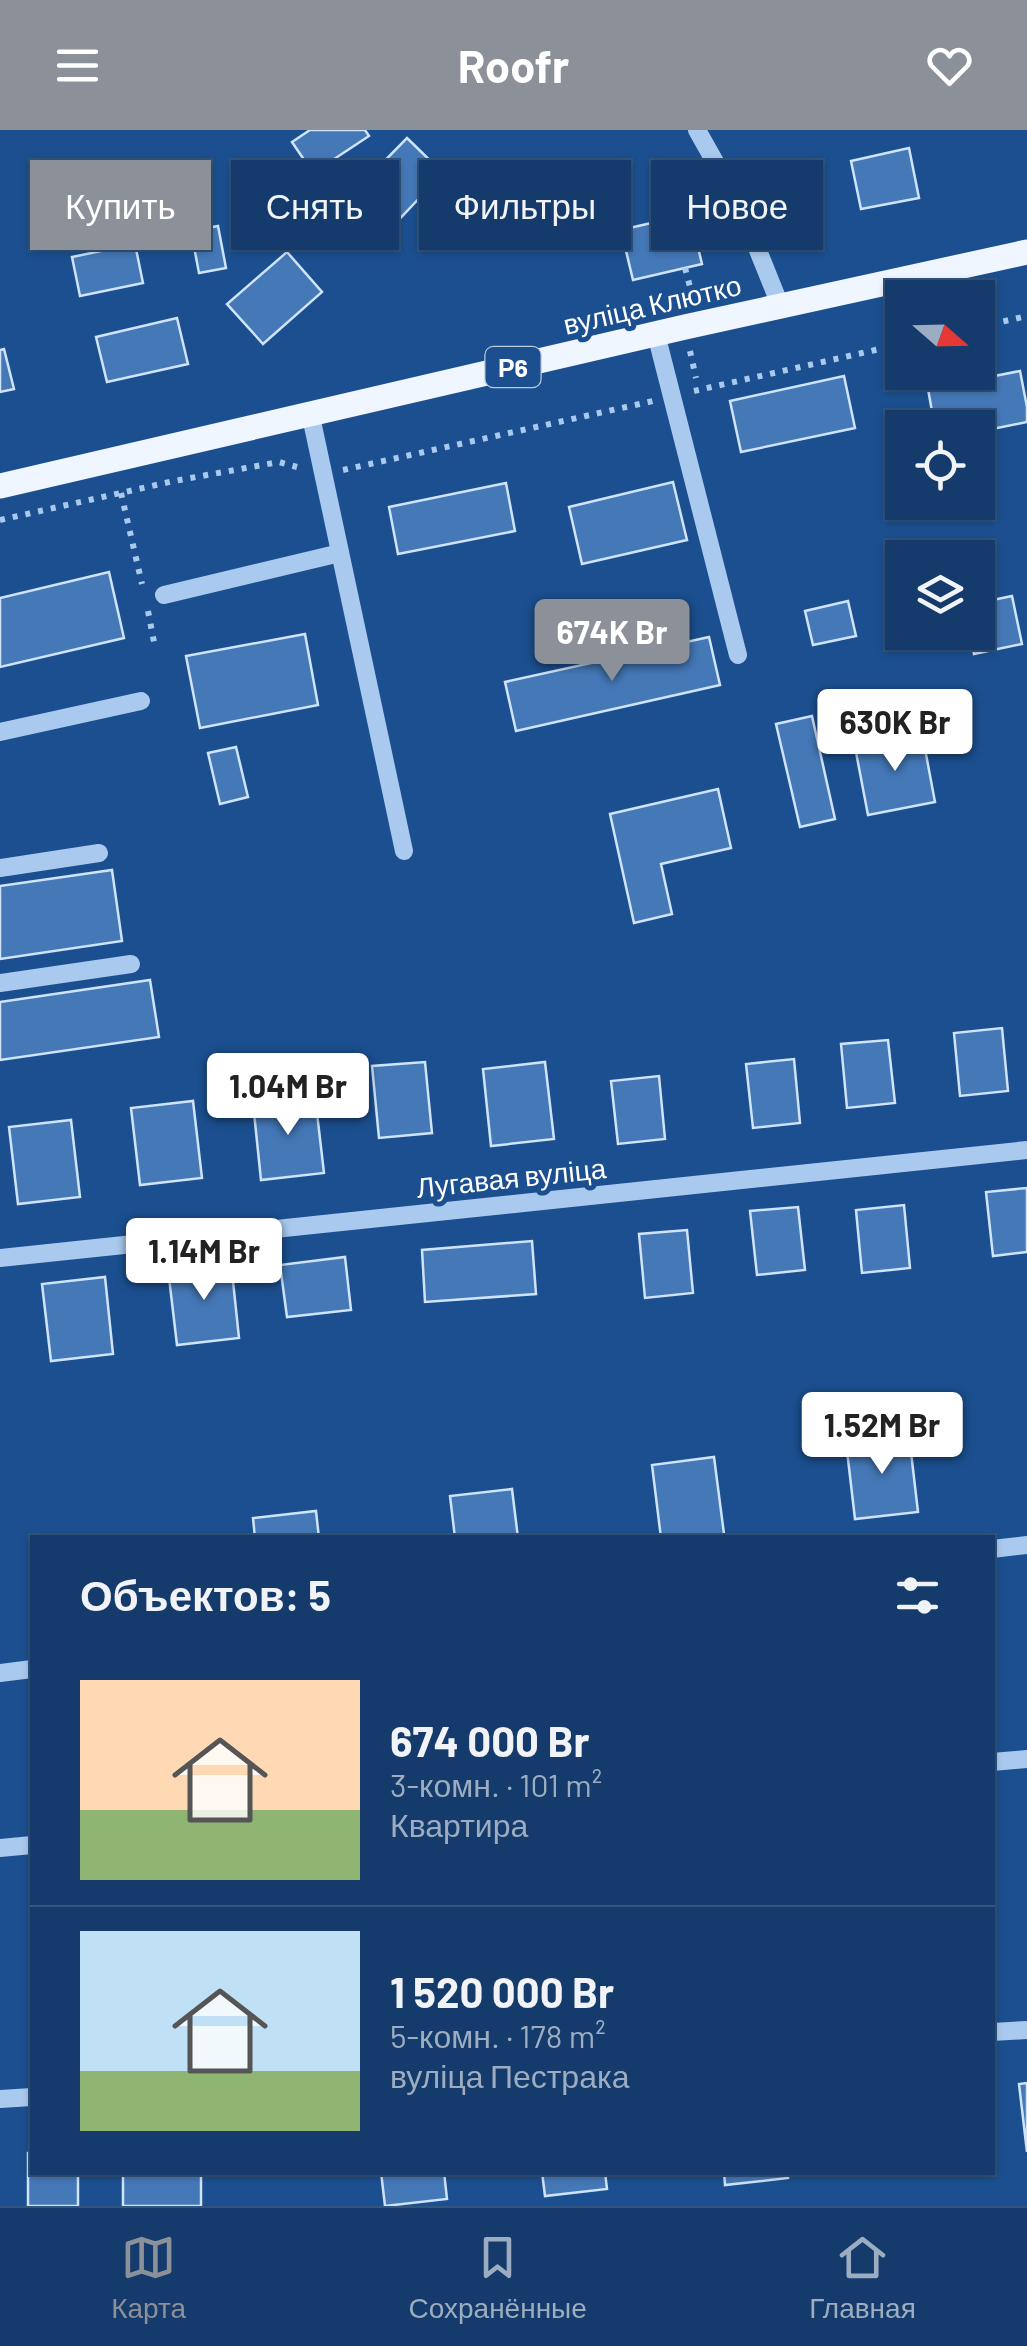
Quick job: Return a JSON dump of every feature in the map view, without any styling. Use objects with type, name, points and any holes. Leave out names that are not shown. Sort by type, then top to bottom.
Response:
[{"type":"main road","name":"вуліца Клютко","points":[[0,486],[310,412],[1027,252]]},
{"type":"street","points":[[698,130],[741,208],[780,305]]},
{"type":"street","points":[[656,334],[738,655]]},
{"type":"street","points":[[310,412],[404,851]]},
{"type":"street","points":[[164,596],[340,554]]},
{"type":"street","points":[[0,732],[141,701]]},
{"type":"street","points":[[0,868],[99,853]]},
{"type":"street","points":[[0,983],[131,964]]},
{"type":"street","name":"Лугавая вуліца","points":[[0,1258],[1027,1150]]},
{"type":"street","points":[[995,1549],[1027,1545]]},
{"type":"street","points":[[0,1673],[30,1669]]},
{"type":"street","points":[[995,1762],[1027,1759]]},
{"type":"street","points":[[0,1848],[30,1846]]},
{"type":"street","points":[[995,2032],[1027,2030]]},
{"type":"street","points":[[0,2100],[30,2097]]},
{"type":"path","points":[[685,268],[693,298]]},
{"type":"path","points":[[995,323],[1027,316]]},
{"type":"path","points":[[0,520],[279,462],[323,474],[885,348]]},
{"type":"path","points":[[122,493],[142,586]]},
{"type":"path","points":[[146,604],[154,642]]},
{"type":"building","points":[[310,130],[365,130],[369,136],[333,160],[304,160],[292,142]]},
{"type":"building","points":[[407,138],[430,160],[419,160],[419,198],[399,220],[399,160],[385,160]]},
{"type":"building","points":[[909,148],[919,198],[861,209],[851,161]]},
{"type":"building","points":[[651,223],[651,250],[699,250],[702,264],[633,280],[626,250],[631,250],[631,228]]},
{"type":"building","points":[[218,226],[226,268],[199,273],[195,250],[211,250],[211,227]]},
{"type":"building","points":[[106,250],[136,250],[143,283],[80,296],[72,257]]},
{"type":"building","points":[[287,252],[322,292],[263,344],[227,304]]},
{"type":"building","points":[[177,318],[188,364],[107,382],[96,337]]},
{"type":"building","points":[[4,349],[14,389],[0,392],[0,350]]},
{"type":"building","points":[[1020,371],[1027,422],[995,429],[995,410],[932,410],[928,390],[995,390],[995,376]]},
{"type":"building","points":[[844,376],[855,428],[741,452],[730,401]]},
{"type":"building","points":[[673,482],[687,540],[582,564],[569,507]]},
{"type":"building","points":[[506,483],[515,531],[398,554],[389,507]]},
{"type":"building","points":[[109,572],[124,638],[0,667],[0,598]]},
{"type":"building","points":[[1012,596],[1022,644],[995,650],[995,600]]},
{"type":"building","points":[[848,601],[856,636],[813,645],[805,611]]},
{"type":"building","points":[[305,634],[318,705],[200,728],[186,656]]},
{"type":"building","points":[[709,637],[720,685],[516,731],[505,682]]},
{"type":"building","points":[[812,716],[835,819],[800,827],[776,724]]},
{"type":"building","points":[[922,733],[935,802],[868,815],[855,747]]},
{"type":"building","points":[[236,747],[248,797],[220,804],[208,753]]},
{"type":"building","points":[[718,789],[731,848],[661,864],[672,914],[634,923],[610,814]]},
{"type":"building","points":[[112,870],[122,941],[0,959],[0,886]]},
{"type":"building","points":[[150,980],[159,1037],[0,1060],[0,1002]]},
{"type":"building","points":[[1002,1028],[1008,1091],[960,1096],[954,1033]]},
{"type":"building","points":[[888,1040],[895,1103],[847,1108],[841,1044]]},
{"type":"building","points":[[794,1059],[800,1123],[753,1128],[746,1064]]},
{"type":"building","points":[[425,1062],[432,1133],[379,1138],[372,1066]]},
{"type":"building","points":[[545,1062],[554,1139],[491,1146],[483,1069]]},
{"type":"building","points":[[659,1076],[665,1139],[618,1144],[611,1081]]},
{"type":"building","points":[[315,1096],[324,1173],[261,1180],[253,1103]]},
{"type":"building","points":[[193,1101],[202,1178],[140,1185],[131,1108]]},
{"type":"building","points":[[71,1120],[80,1197],[18,1204],[9,1127]]},
{"type":"building","points":[[1027,1188],[1027,1252],[993,1256],[986,1192]]},
{"type":"building","points":[[904,1205],[910,1268],[862,1273],[856,1210]]},
{"type":"building","points":[[798,1207],[805,1270],[757,1275],[750,1211]]},
{"type":"building","points":[[687,1230],[693,1293],[645,1298],[639,1234]]},
{"type":"building","points":[[532,1241],[536,1294],[425,1302],[422,1250]]},
{"type":"building","points":[[345,1257],[351,1310],[287,1317],[280,1265]]},
{"type":"building","points":[[231,1262],[239,1338],[177,1345],[168,1269]]},
{"type":"building","points":[[105,1277],[113,1354],[51,1361],[42,1284]]},
{"type":"building","points":[[909,1435],[918,1512],[855,1519],[846,1442]]},
{"type":"building","points":[[714,1457],[724,1534],[661,1535],[652,1465]]},
{"type":"building","points":[[512,1489],[518,1535],[455,1535],[450,1496]]},
{"type":"building","points":[[316,1511],[319,1535],[255,1535],[253,1518]]},
{"type":"building","points":[[1027,2083],[1027,2152],[1019,2084]]},
{"type":"building","points":[[28,2153],[30,2175],[78,2175],[78,2206],[28,2206]]},
{"type":"building","points":[[123,2175],[201,2175],[201,2206],[123,2206]]},
{"type":"building","points":[[381,2175],[444,2175],[447,2199],[385,2206]]},
{"type":"building","points":[[542,2175],[605,2175],[607,2189],[545,2196]]},
{"type":"building","points":[[724,2175],[788,2178],[725,2185]]}]
